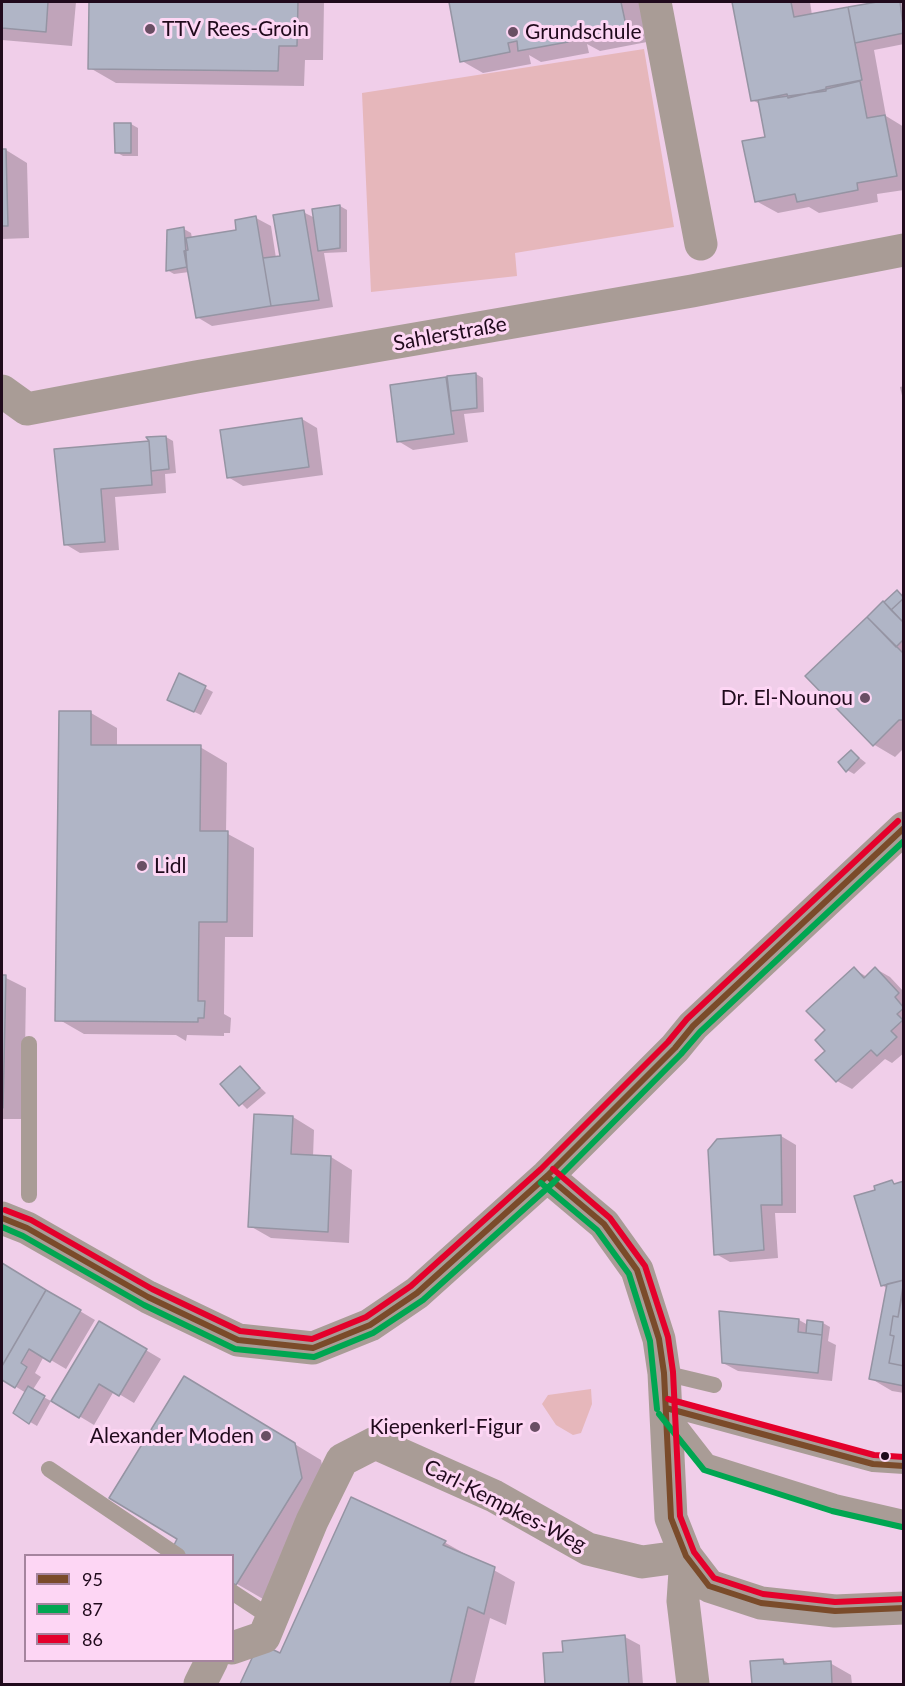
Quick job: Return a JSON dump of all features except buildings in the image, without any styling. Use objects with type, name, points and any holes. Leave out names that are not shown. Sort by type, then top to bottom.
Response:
[{"type":"street","points":[[655,2],[705,264]]},
{"type":"street","name":"Sahlerstraße","points":[[2,391],[27,409],[196,376],[705,264],[903,250]]},
{"type":"street","points":[[2,1218],[27,1228],[148,1297],[238,1340],[313,1348],[370,1324],[417,1293],[547,1176],[675,1048],[693,1026],[903,828]]},
{"type":"street","points":[[547,1176],[604,1224],[637,1270],[659,1339],[664,1373],[671,1518],[686,1556],[709,1586],[761,1603],[835,1611],[903,1608]]},
{"type":"street","name":"Carl-Kempkes-Weg","points":[[234,1647],[264,1636],[312,1521],[342,1460],[375,1443],[494,1496],[588,1549],[642,1562],[686,1556]]},
{"type":"street","points":[[686,1556],[683,1601],[693,1684]]},
{"type":"street","points":[[200,1684],[211,1662]]},
{"type":"lane","points":[[28,1044],[29,1195]]},
{"type":"lane","points":[[664,1373],[714,1385]]},
{"type":"lane","points":[[666,1408],[873,1464],[903,1466]]},
{"type":"lane","points":[[666,1408],[708,1462],[836,1503],[903,1518]]},
{"type":"lane","points":[[49,1468],[175,1554]]},
{"type":"lane","points":[[234,1593],[273,1619]]},
{"type":"shaded area","points":[[644,49],[674,227],[515,253],[517,276],[371,292],[362,93]]},
{"type":"shaded area","points":[[591,1389],[592,1404],[581,1433],[573,1435],[556,1425],[542,1404],[548,1395]]},
{"type":"transit line","name":"86","points":[[5,1210],[31,1220],[152,1289],[240,1331],[312,1339],[366,1317],[411,1286],[541,1169],[668,1042],[687,1019],[898,821]]},
{"type":"transit line","name":"95","points":[[2,1218],[27,1228],[148,1297],[238,1340],[313,1348],[370,1325],[417,1293],[547,1176],[675,1048],[693,1026],[904,828]]},
{"type":"transit line","name":"87","points":[[2,1227],[23,1236],[144,1305],[235,1349],[314,1357],[373,1333],[423,1300],[553,1183],[700,1032],[904,841]]},
{"type":"transit line","name":"86","points":[[553,1169],[610,1218],[645,1266],[668,1337],[673,1372],[680,1516],[694,1552],[714,1578],[763,1594],[835,1602],[904,1599]]},
{"type":"transit line","name":"95","points":[[547,1176],[604,1224],[637,1270],[659,1339],[664,1373],[671,1518],[686,1556],[709,1586],[761,1603],[835,1611],[904,1608]]},
{"type":"transit line","name":"87","points":[[541,1183],[597,1230],[629,1274],[650,1341],[657,1409]]},
{"type":"transit line","name":"86","points":[[668,1399],[874,1455],[904,1457]]},
{"type":"transit line","name":"95","points":[[666,1408],[873,1464],[904,1466]]},
{"type":"transit line","name":"87","points":[[659,1414],[704,1470],[832,1511],[902,1527]]},
{"type":"place","name":"TTV Rees-Groin","points":[[150,29]]},
{"type":"place","name":"Grundschule","points":[[513,32]]},
{"type":"place","name":"Dr. El-Nounou","points":[[865,698]]},
{"type":"place","name":"Lidl","points":[[142,866]]},
{"type":"place","name":"Kiepenkerl-Figur","points":[[535,1427]]},
{"type":"place","name":"Alexander Moden","points":[[266,1436]]}]
